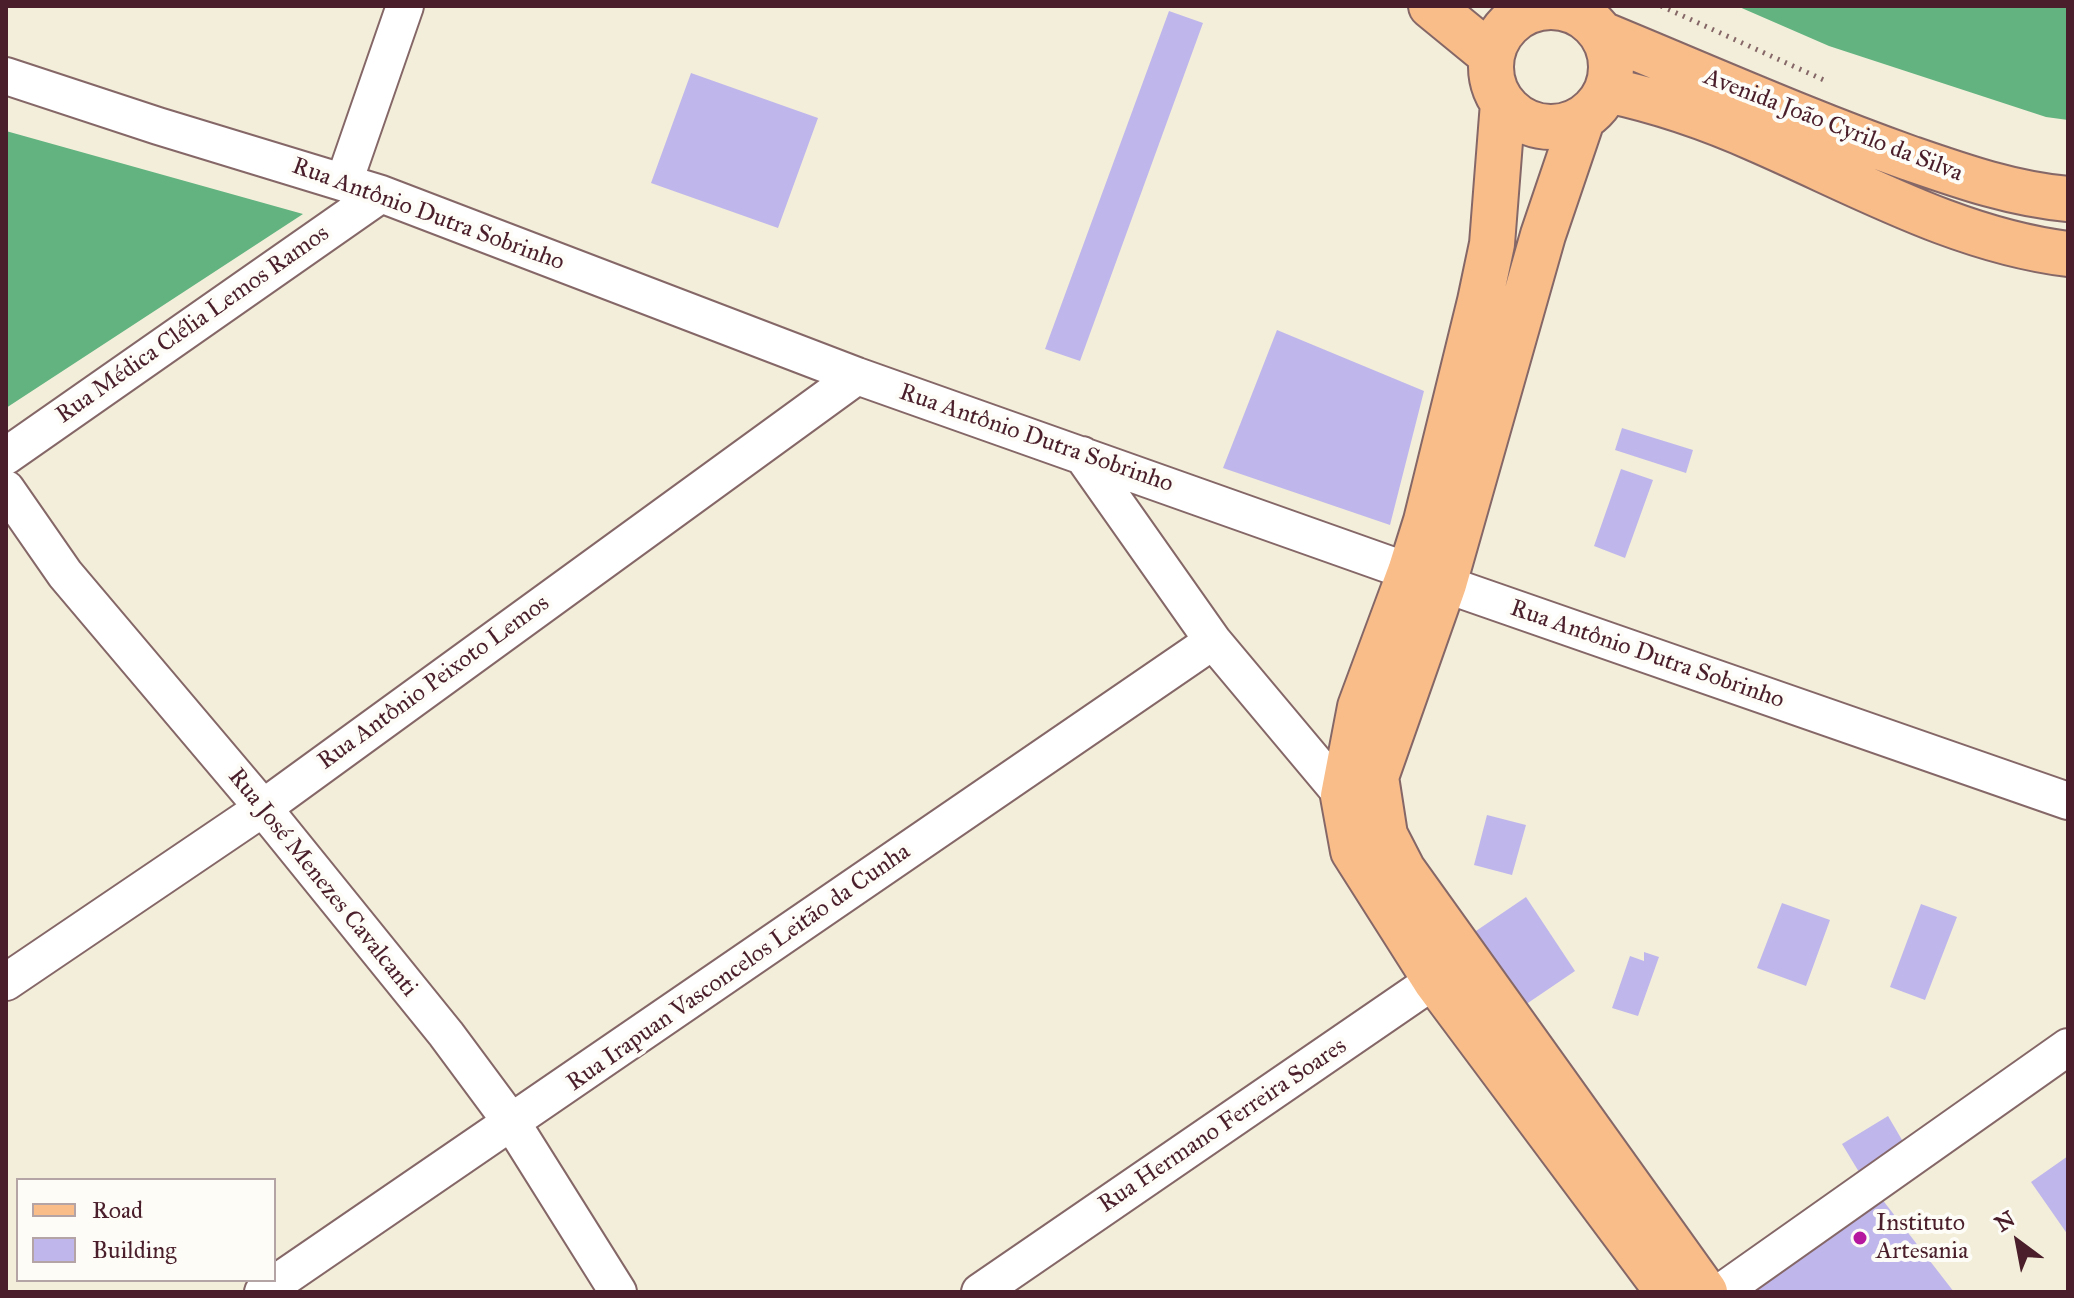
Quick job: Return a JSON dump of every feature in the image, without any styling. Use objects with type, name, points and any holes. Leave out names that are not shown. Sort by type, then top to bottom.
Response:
[{"type":"main road","points":[[1431,6],[1492,56],[1490,69],[1503,103],[1489,258],[1429,507],[1427,578],[1360,707],[1343,796],[1353,851],[1451,969],[1705,1292]]},
{"type":"main road","name":"Avenida João Cyrilo da Silva","points":[[1492,56],[1507,26],[1516,19],[1547,7],[1578,16],[1843,135],[1981,183],[2068,199]]},
{"type":"main road","points":[[1578,16],[1612,61],[1543,235],[1427,578],[1376,777],[1385,835],[1451,969],[1668,1292]]},
{"type":"main road","name":"Avenida João Cyrilo da Silva","points":[[1503,103],[1524,122],[1544,127],[1595,105],[1657,101],[1757,139],[1879,197],[1987,237],[2037,250],[2068,254]]},
{"type":"street","points":[[344,182],[405,6]]},
{"type":"street","name":"Rua Antônio Dutra Sobrinho","points":[[6,76],[381,194],[857,376],[2068,801]]},
{"type":"street","name":"Rua Médica Clélia Lemos Ramos","points":[[6,456],[381,194]]},
{"type":"street","name":"Rua Antônio Peixoto Lemos","points":[[6,982],[263,808],[857,376]]},
{"type":"street","points":[[1082,455],[1213,641],[1343,796]]},
{"type":"street","name":"Rua José Menezes Cavalcanti","points":[[6,489],[65,574],[263,808],[446,1034],[512,1123],[618,1292]]},
{"type":"street","name":"Rua Irapuan Vasconcelos Leitão da Cunha","points":[[263,1292],[1213,641]]},
{"type":"street","name":"Rua Hermano Ferreira Soares","points":[[980,1292],[1451,969]]},
{"type":"street","points":[[1721,1292],[2068,1047]]},
{"type":"path","points":[[1661,6],[1829,82]]},
{"type":"green space","points":[[1737,6],[2068,6],[2068,120],[2046,117],[1829,46]]},
{"type":"green space","points":[[6,131],[303,214],[6,408]]},
{"type":"building","points":[[1169,11],[1203,23],[1080,361],[1045,349]]},
{"type":"building","points":[[691,73],[818,118],[778,228],[651,183]]},
{"type":"building","points":[[1277,330],[1424,391],[1390,525],[1223,468]]},
{"type":"building","points":[[1622,428],[1693,450],[1686,473],[1615,450]]},
{"type":"building","points":[[1621,469],[1653,480],[1625,558],[1594,546]]},
{"type":"building","points":[[1487,815],[1526,825],[1512,875],[1474,865]]},
{"type":"building","points":[[1526,897],[1575,971],[1522,1007],[1473,933]]},
{"type":"building","points":[[1782,903],[1830,920],[1806,986],[1757,968]]},
{"type":"building","points":[[1921,904],[1957,917],[1925,1000],[1890,987]]},
{"type":"building","points":[[1644,952],[1659,957],[1638,1016],[1612,1008],[1630,956],[1644,961]]},
{"type":"building","points":[[1888,1116],[1905,1145],[1859,1172],[1842,1144]]},
{"type":"building","points":[[2068,1156],[2068,1235],[2031,1182]]},
{"type":"building","name":"Instituto Artesania","points":[[1871,1185],[1954,1292],[1744,1292]]},
{"type":"place","name":"Instituto Artesania","points":[[1860,1238]]}]
